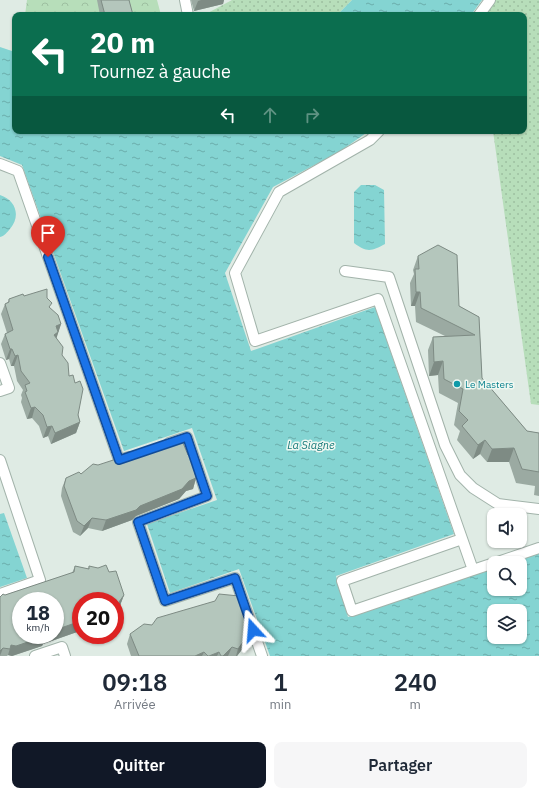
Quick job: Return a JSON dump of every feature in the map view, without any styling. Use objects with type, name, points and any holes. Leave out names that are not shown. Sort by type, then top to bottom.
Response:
[{"type":"lane","points":[[185,0],[187,12]]},
{"type":"lane","points":[[481,12],[490,0]]},
{"type":"lane","points":[[376,134],[370,140],[279,192],[234,273],[255,341],[378,299],[473,570]]},
{"type":"lane","points":[[0,164],[18,170],[119,460],[142,452]]},
{"type":"lane","points":[[345,271],[389,277],[445,445],[460,475],[473,488],[498,504],[539,509]]},
{"type":"lane","points":[[0,363],[9,388],[0,391]]},
{"type":"lane","points":[[157,447],[187,437],[207,496],[138,522],[165,601],[235,578],[262,656]]},
{"type":"lane","points":[[0,460],[40,580],[0,594]]},
{"type":"lane","points":[[462,539],[342,581],[352,611],[487,565]]},
{"type":"lane","points":[[515,556],[539,548]]},
{"type":"lane","points":[[35,656],[62,647],[65,656]]},
{"type":"green space","points":[[27,0],[157,0],[160,12],[25,12]]},
{"type":"green space","points":[[232,0],[352,0],[340,12],[210,12]]},
{"type":"green space","points":[[492,0],[539,0],[539,405],[531,404],[493,134],[527,134],[527,12],[486,12]]},
{"type":"water","points":[[352,0],[482,0],[473,12],[340,12]]},
{"type":"water","name":"La Siagne","points":[[0,47],[12,51],[12,134],[365,134],[339,152],[273,187],[225,273],[251,351],[375,307],[454,534],[336,576],[348,617],[487,567],[487,596],[527,596],[527,556],[523,556],[539,552],[539,656],[270,656],[239,569],[170,593],[147,524],[217,500],[192,428],[124,451],[22,165],[0,156]]},
{"type":"water","points":[[361,185],[375,185],[384,190],[385,244],[370,250],[366,250],[354,243],[354,192]]},
{"type":"water","points":[[0,195],[10,201],[16,214],[10,229],[5,235],[0,237]]},
{"type":"water","points":[[4,513],[27,578],[0,587],[0,514]]},
{"type":"building","points":[[101,0],[129,0],[132,12],[104,12]]},
{"type":"building","name":"Le Masters","points":[[438,245],[457,255],[459,306],[479,317],[482,378],[527,431],[539,433],[539,472],[522,469],[514,448],[492,449],[485,440],[478,445],[462,426],[468,420],[459,411],[463,389],[444,379],[443,361],[434,362],[433,337],[475,335],[421,308],[420,292],[416,292],[415,269],[419,269],[418,256]]},
{"type":"building","points":[[47,289],[47,298],[52,303],[49,307],[58,315],[61,324],[56,326],[58,332],[54,335],[63,347],[62,355],[68,363],[69,376],[73,375],[75,383],[80,381],[83,389],[78,415],[80,422],[55,433],[52,426],[47,427],[43,415],[35,407],[31,408],[25,392],[27,391],[25,385],[30,383],[21,371],[18,355],[15,356],[12,349],[10,349],[5,334],[13,330],[5,304],[9,302],[9,299],[23,294],[24,296]]},
{"type":"building","points":[[181,438],[188,455],[191,456],[196,478],[189,481],[182,489],[140,506],[136,510],[106,520],[92,518],[84,526],[77,521],[64,486],[66,478],[79,472],[81,474],[93,464],[98,465]]},
{"type":"building","points":[[106,565],[109,572],[116,571],[123,592],[72,592],[72,624],[64,627],[64,592],[14,592],[74,572],[75,566],[89,569],[89,566],[98,568]]},
{"type":"building","points":[[12,593],[12,644],[22,644],[16,646],[11,645],[10,649],[3,648],[0,651],[0,597],[3,594],[5,595]]},
{"type":"building","points":[[219,594],[239,596],[250,632],[238,649],[232,647],[223,656],[221,656],[219,652],[208,656],[204,652],[195,656],[139,656],[130,634],[144,624],[152,625],[157,618],[215,601]]},
{"type":"place","name":"Le Masters","points":[[457,384]]},
{"type":"route","points":[[48,257],[119,460],[187,437],[207,496],[138,522],[165,601],[235,578],[253,630]]}]
